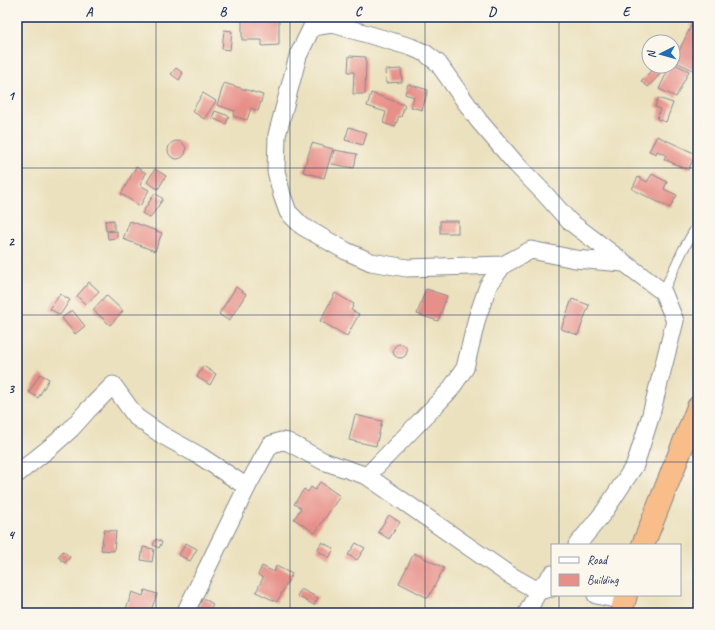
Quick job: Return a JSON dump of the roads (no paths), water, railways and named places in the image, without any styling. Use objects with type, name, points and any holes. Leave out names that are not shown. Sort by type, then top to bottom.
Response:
[{"type":"highway","points":[[643,544],[698,407]]},
{"type":"street","points":[[503,265],[407,268],[371,262],[346,251],[302,226],[288,212],[276,171],[277,135],[298,56],[312,27],[333,24],[411,47],[425,53],[438,62],[478,121],[569,221],[663,292],[675,321],[650,418],[635,465],[604,512],[577,544]]},
{"type":"street","points":[[367,476],[450,390],[465,368],[477,318],[488,286],[503,265],[531,250],[575,258],[623,263]]},
{"type":"street","points":[[17,474],[71,429],[113,385],[136,417],[162,435],[200,456],[247,487]]},
{"type":"street","points":[[185,613],[247,487],[270,445],[281,441],[288,442],[323,460],[367,476],[508,574],[545,589]]},
{"type":"street","points":[[527,613],[545,589],[551,576]]},
{"type":"street","points":[[600,596],[624,603]]},
{"type":"lane","points":[[663,292],[683,250],[698,224]]}]
